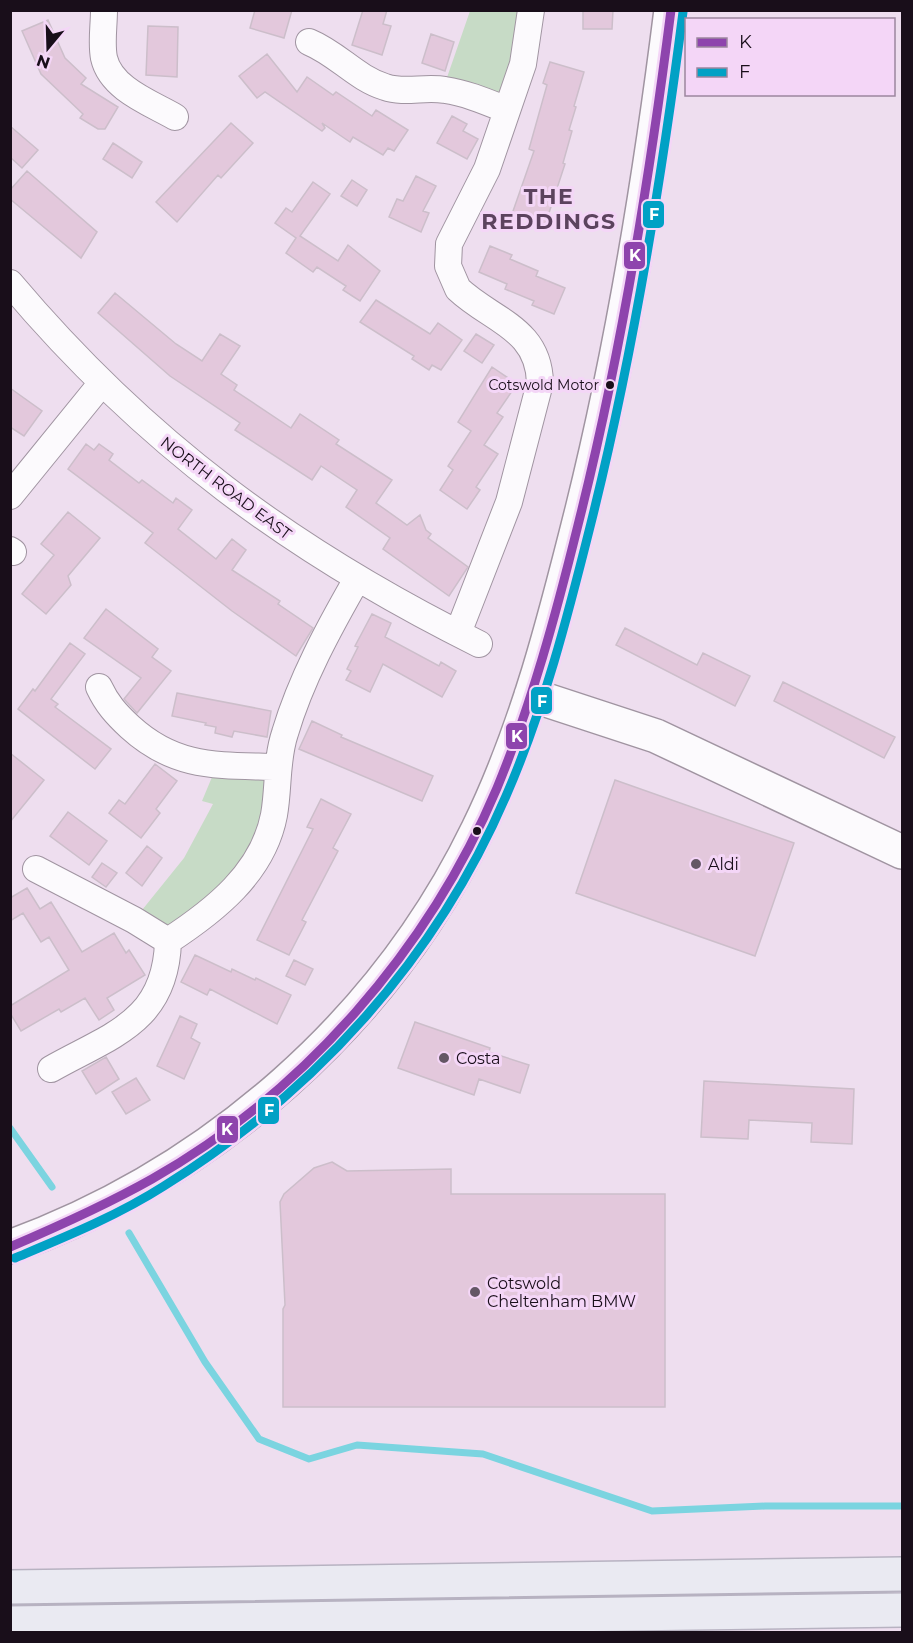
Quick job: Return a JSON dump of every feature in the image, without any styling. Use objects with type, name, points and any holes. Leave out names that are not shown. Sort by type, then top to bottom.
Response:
[{"type":"highway","points":[[10,1587],[903,1574]]},
{"type":"highway","points":[[10,1623],[903,1610]]},
{"type":"street","points":[[104,10],[104,56],[112,75],[123,87],[175,117]]},
{"type":"street","points":[[309,42],[325,49],[351,70],[375,84],[405,91],[443,89],[507,110],[523,64],[531,10]]},
{"type":"street","points":[[10,1247],[93,1213],[184,1161],[269,1098],[343,1026],[401,956],[451,880],[478,830],[500,779],[531,695],[585,498],[630,289],[655,141],[671,10]]},
{"type":"street","name":"NORTH ROAD EAST","points":[[10,283],[101,384],[157,435],[240,502],[357,579],[468,638],[509,502],[540,382],[537,359],[526,339],[459,290],[448,266],[447,253],[452,234],[487,169],[507,110]]},
{"type":"street","points":[[10,496],[101,384]]},
{"type":"street","points":[[168,941],[201,920],[224,901],[251,866],[264,844],[274,816],[277,767],[284,734],[298,696],[334,620],[357,579]]},
{"type":"street","points":[[99,687],[109,707],[138,735],[162,752],[186,761],[277,767]]},
{"type":"street","points":[[531,695],[656,736],[903,852]]},
{"type":"street","points":[[36,869],[134,920],[168,941]]},
{"type":"street","points":[[51,1069],[135,1021],[158,992],[167,958],[168,941]]},
{"type":"green space","points":[[470,11],[531,11],[507,110],[443,89]]},
{"type":"green space","points":[[217,765],[277,767],[264,844],[168,941],[134,920],[184,858],[213,804],[202,801]]},
{"type":"building","points":[[255,10],[292,10],[284,38],[250,28]]},
{"type":"building","points":[[363,10],[387,10],[383,24],[391,26],[382,55],[352,45]]},
{"type":"building","points":[[583,10],[613,10],[612,29],[583,29]]},
{"type":"building","points":[[48,20],[65,58],[86,78],[81,84],[118,107],[105,129],[98,129],[80,118],[83,114],[41,74],[22,31]]},
{"type":"building","points":[[148,26],[178,27],[177,77],[146,75]]},
{"type":"building","points":[[431,34],[454,42],[445,71],[422,63]]},
{"type":"building","points":[[267,54],[297,92],[307,77],[333,95],[336,92],[372,116],[376,110],[408,130],[394,151],[388,148],[383,155],[353,137],[350,142],[322,123],[325,128],[322,131],[265,92],[257,98],[239,76]]},
{"type":"building","points":[[550,62],[584,72],[569,130],[572,131],[563,163],[565,164],[545,225],[512,214],[534,151],[529,149],[547,85],[543,83]]},
{"type":"building","points":[[452,116],[467,124],[463,131],[478,139],[467,159],[437,143]]},
{"type":"building","points":[[231,123],[253,143],[221,178],[218,175],[177,222],[156,202]]},
{"type":"building","points":[[10,126],[38,150],[22,168],[10,157]]},
{"type":"building","points":[[113,143],[142,162],[132,178],[103,159]]},
{"type":"building","points":[[27,171],[97,232],[81,258],[10,199],[10,190]]},
{"type":"building","points":[[416,176],[436,186],[423,211],[429,213],[421,232],[389,217],[397,199],[403,201]]},
{"type":"building","points":[[352,180],[367,190],[357,206],[341,196]]},
{"type":"building","points":[[313,182],[330,194],[300,236],[338,261],[348,245],[380,271],[360,301],[343,290],[346,286],[317,267],[313,272],[286,253],[296,238],[275,223],[286,208],[292,212]]},
{"type":"building","points":[[490,246],[512,255],[510,259],[538,271],[536,276],[565,288],[554,314],[532,305],[534,301],[505,289],[507,284],[479,272]]},
{"type":"building","points":[[115,293],[176,344],[202,361],[220,334],[240,346],[221,374],[237,385],[234,390],[291,428],[300,414],[339,440],[336,444],[392,480],[376,503],[407,525],[420,515],[426,530],[431,534],[428,538],[468,567],[449,596],[383,549],[390,538],[346,507],[357,490],[321,466],[312,480],[235,430],[240,423],[170,376],[98,313]]},
{"type":"building","points":[[376,300],[430,334],[438,323],[462,340],[441,370],[432,365],[429,370],[412,359],[414,356],[360,322]]},
{"type":"building","points":[[476,334],[494,345],[482,363],[464,351]]},
{"type":"building","points":[[492,367],[517,384],[497,413],[503,417],[484,445],[498,454],[476,487],[480,490],[467,509],[440,490],[453,470],[448,466],[471,431],[458,422]]},
{"type":"building","points":[[10,388],[42,411],[24,436],[10,427]]},
{"type":"building","points":[[86,444],[94,450],[99,444],[113,454],[109,460],[139,483],[142,480],[173,503],[176,498],[192,510],[178,529],[216,559],[232,539],[246,550],[232,570],[280,601],[278,604],[313,628],[296,656],[232,611],[145,543],[153,533],[68,469]]},
{"type":"building","points":[[68,512],[100,538],[68,576],[71,585],[46,614],[22,594],[54,555],[41,544]]},
{"type":"building","points":[[106,609],[158,649],[152,657],[171,671],[137,713],[124,699],[141,678],[84,638]]},
{"type":"building","points":[[372,614],[391,623],[385,637],[439,666],[441,662],[456,671],[442,697],[383,664],[370,692],[346,680],[351,671],[347,669],[358,647],[355,646]]},
{"type":"building","points":[[625,628],[697,665],[703,653],[750,676],[735,706],[616,645]]},
{"type":"building","points":[[70,643],[85,654],[51,699],[58,704],[55,707],[111,749],[95,769],[18,709],[33,689],[35,691]]},
{"type":"building","points":[[783,682],[895,737],[884,758],[774,701]]},
{"type":"building","points":[[177,693],[271,711],[267,737],[234,731],[232,737],[215,733],[216,727],[205,725],[206,723],[172,716]]},
{"type":"building","points":[[312,721],[342,735],[341,737],[433,776],[422,801],[299,749]]},
{"type":"building","points":[[10,753],[44,780],[10,822]]},
{"type":"building","points":[[155,764],[177,781],[156,809],[160,813],[141,838],[109,813],[119,800],[125,804]]},
{"type":"building","name":"Aldi","points":[[615,780],[794,843],[755,956],[576,893]]},
{"type":"building","points":[[321,799],[351,814],[333,848],[338,851],[302,920],[306,922],[289,955],[257,940],[313,829],[307,827]]},
{"type":"building","points":[[68,812],[107,841],[89,865],[50,836]]},
{"type":"building","points":[[147,846],[162,858],[142,886],[126,873]]},
{"type":"building","points":[[102,863],[117,873],[106,887],[92,877]]},
{"type":"building","points":[[27,888],[40,909],[51,902],[82,952],[114,933],[126,953],[129,950],[145,975],[107,998],[114,1010],[99,1020],[85,998],[61,1012],[59,1009],[21,1031],[10,1013],[10,1006],[69,970],[49,937],[41,942],[23,913],[10,921],[10,898]]},
{"type":"building","points":[[195,955],[231,972],[232,969],[255,980],[256,978],[291,995],[277,1024],[210,989],[207,995],[181,982]]},
{"type":"building","points":[[294,960],[313,969],[305,985],[286,976]]},
{"type":"building","points":[[180,1016],[197,1024],[191,1038],[200,1043],[184,1079],[157,1066]]},
{"type":"building","name":"Costa","points":[[415,1022],[490,1048],[489,1052],[529,1065],[520,1093],[479,1079],[474,1095],[398,1068]]},
{"type":"building","points":[[106,1057],[119,1079],[96,1094],[82,1071]]},
{"type":"building","points":[[136,1078],[150,1100],[126,1114],[112,1092]]},
{"type":"building","points":[[704,1081],[854,1089],[852,1144],[811,1142],[812,1123],[749,1120],[748,1139],[701,1137]]},
{"type":"building","name":"Cotswold Cheltenham BMW","points":[[332,1162],[347,1171],[451,1169],[451,1194],[665,1194],[665,1407],[283,1407],[283,1309],[285,1305],[280,1202],[284,1194],[314,1168]]},
{"type":"waterway","points":[[10,1128],[52,1187]]},
{"type":"waterway","points":[[129,1233],[205,1362],[259,1439],[309,1459],[357,1445],[483,1454],[652,1511],[765,1506],[902,1506]]},
{"type":"transit line","name":"K","points":[[10,1247],[82,1215],[152,1179],[208,1144],[260,1104],[310,1060],[356,1012],[398,960],[436,905],[469,847],[510,756],[532,691],[561,592],[593,461],[621,333],[653,140],[671,10]]},
{"type":"transit line","name":"F","points":[[15,1258],[91,1225],[146,1197],[219,1149],[271,1109],[320,1065],[407,967],[444,913],[477,856],[520,763],[544,696],[591,523],[633,333],[665,141],[683,12]]},
{"type":"place","name":"Cotswold Motor","points":[[610,385]]},
{"type":"place","name":"Aldi","points":[[696,864]]},
{"type":"place","name":"Costa","points":[[444,1058]]},
{"type":"place","name":"Cotswold Cheltenham BMW","points":[[475,1292]]},
{"type":"district","name":"THE REDDINGS","points":[[549,208]]}]
